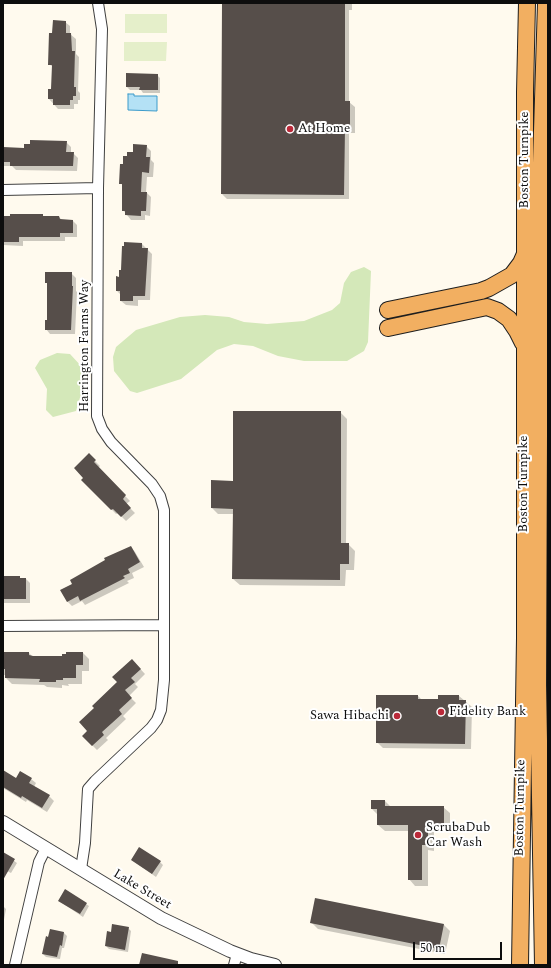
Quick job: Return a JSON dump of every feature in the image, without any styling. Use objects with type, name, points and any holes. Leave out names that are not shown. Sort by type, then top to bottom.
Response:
[{"type":"highway","name":"Boston Turnpike","points":[[520,965],[525,638],[525,92],[527,3]]},
{"type":"highway","name":"Boston Turnpike","points":[[543,965],[539,741],[539,436],[541,163],[546,3]]},
{"type":"highway","points":[[388,310],[481,291],[489,288],[512,275],[521,263],[525,254]]},
{"type":"highway","points":[[388,328],[487,307],[498,311],[509,319],[518,331],[525,348]]},
{"type":"highway","points":[[541,316],[548,336]]},
{"type":"highway","points":[[539,436],[548,415]]},
{"type":"street","name":"Harrington Farms Way","points":[[81,869],[86,843],[88,789],[151,728],[160,715],[164,680],[164,514],[162,503],[152,484],[111,442],[102,429],[97,416],[98,188],[102,29],[98,3]]},
{"type":"street","points":[[3,190],[98,188]]},
{"type":"street","points":[[3,626],[164,624]]},
{"type":"street","name":"Lake Street","points":[[3,822],[161,918],[211,943],[236,959],[274,965]]},
{"type":"street","points":[[15,965],[39,862],[46,848]]},
{"type":"green space","points":[[125,14],[167,14],[167,33],[125,33]]},
{"type":"green space","points":[[124,42],[167,42],[166,61],[124,61]]},
{"type":"green space","points":[[364,267],[371,271],[368,342],[364,351],[347,361],[304,361],[278,356],[253,346],[234,344],[217,350],[181,379],[137,393],[130,391],[114,371],[113,357],[116,347],[136,330],[180,317],[205,315],[229,317],[244,322],[267,324],[304,321],[332,310],[340,303],[344,283],[351,272]]},
{"type":"green space","points":[[57,353],[70,354],[82,367],[84,384],[76,411],[53,417],[46,410],[47,389],[35,368],[40,360]]},
{"type":"water","points":[[128,94],[134,94],[134,96],[157,96],[157,111],[128,110]]},
{"type":"building","points":[[222,3],[345,3],[345,101],[350,101],[350,129],[345,129],[344,195],[221,194]]},
{"type":"building","points":[[53,20],[66,21],[66,33],[71,33],[72,51],[75,51],[74,87],[76,87],[76,96],[73,96],[73,100],[70,100],[70,105],[53,105],[53,99],[48,99],[48,89],[51,89],[52,65],[48,65],[49,33],[52,33]]},
{"type":"building","points":[[126,73],[158,74],[158,90],[139,90],[140,87],[126,87]]},
{"type":"building","points":[[30,140],[67,141],[66,152],[74,152],[73,166],[10,166],[10,162],[3,162],[3,147],[24,148],[24,144],[30,144]]},
{"type":"building","points":[[133,144],[147,145],[146,157],[150,157],[149,173],[142,172],[141,192],[147,192],[146,211],[141,211],[141,216],[125,215],[125,211],[122,211],[122,184],[119,184],[120,164],[123,164],[123,156],[127,156],[127,152],[133,152]]},
{"type":"building","points":[[10,214],[43,214],[43,216],[59,216],[60,219],[73,220],[73,233],[60,233],[60,237],[19,237],[19,242],[3,242],[3,216],[10,216]]},
{"type":"building","points":[[124,242],[142,243],[142,248],[148,248],[145,296],[133,296],[133,301],[120,301],[120,291],[116,291],[116,276],[119,277],[119,270],[121,270],[122,246],[124,246]]},
{"type":"building","points":[[45,272],[72,272],[73,286],[71,330],[45,330],[45,320],[47,320],[47,283],[45,283]]},
{"type":"building","points":[[233,411],[341,411],[341,543],[349,543],[349,564],[340,564],[340,580],[232,579],[233,509],[211,508],[211,480],[233,481]]},
{"type":"building","points":[[89,453],[96,460],[94,462],[126,495],[123,499],[131,508],[121,517],[113,509],[111,510],[81,480],[83,478],[74,468]]},
{"type":"building","points":[[131,546],[140,562],[128,569],[130,573],[123,576],[125,578],[80,601],[78,596],[67,602],[60,590],[72,584],[70,580],[105,560],[104,558]]},
{"type":"building","points":[[3,576],[20,576],[20,578],[26,578],[26,599],[3,599]]},
{"type":"building","points":[[3,652],[29,652],[29,655],[33,656],[62,656],[62,654],[66,654],[66,652],[83,652],[83,665],[76,665],[76,678],[63,678],[63,680],[56,680],[56,682],[39,682],[40,679],[5,678],[5,669],[3,669]]},
{"type":"building","points":[[132,659],[141,669],[131,678],[135,682],[125,690],[132,698],[119,710],[122,714],[102,732],[104,735],[92,746],[82,736],[87,731],[79,722],[94,708],[92,706],[117,682],[112,677]]},
{"type":"building","points":[[376,695],[418,695],[418,699],[438,699],[438,695],[459,695],[459,700],[466,700],[465,744],[376,743]]},
{"type":"building","points":[[3,770],[16,778],[20,771],[32,778],[29,783],[50,795],[42,808],[3,787]]},
{"type":"building","name":"ScrubaDub Car Wash","points":[[371,800],[385,800],[385,806],[444,806],[444,825],[428,825],[428,845],[422,845],[422,880],[408,880],[408,825],[377,825],[377,809],[371,809]]},
{"type":"building","points":[[139,847],[161,861],[152,874],[131,860]]},
{"type":"building","points":[[3,852],[15,859],[3,880]]},
{"type":"building","points":[[65,889],[87,903],[80,914],[58,901]]},
{"type":"building","points":[[315,898],[444,924],[439,949],[310,923]]},
{"type":"building","points":[[112,924],[129,927],[125,950],[105,946],[107,931],[111,932]]},
{"type":"building","points":[[50,929],[64,932],[62,946],[60,945],[57,957],[42,954],[46,936],[48,937]]},
{"type":"building","points":[[142,953],[178,961],[178,965],[139,965]]},
{"type":"place","name":"At Home","points":[[290,129]]},
{"type":"place","name":"Fidelity Bank","points":[[441,712]]},
{"type":"place","name":"Sawa Hibachi","points":[[397,716]]},
{"type":"place","name":"ScrubaDub Car Wash","points":[[418,835]]}]
